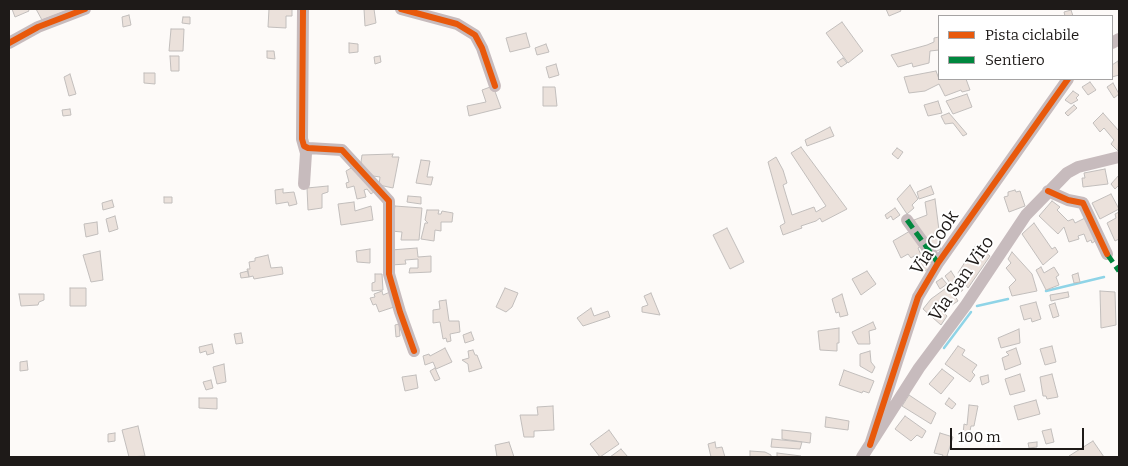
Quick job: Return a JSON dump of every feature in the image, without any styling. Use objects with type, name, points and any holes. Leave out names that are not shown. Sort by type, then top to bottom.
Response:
[{"type":"street","points":[[9,43],[38,27],[85,9]]},
{"type":"street","points":[[303,9],[302,131],[306,153],[304,184]]},
{"type":"street","points":[[401,9],[457,24],[475,35],[482,48],[495,86]]},
{"type":"street","name":"Via Cook","points":[[870,445],[918,297],[938,263],[1067,80]]},
{"type":"street","points":[[304,146],[308,148],[342,150],[389,201],[389,274],[414,351]]},
{"type":"street","name":"Via San Vito","points":[[862,457],[920,368],[966,305],[1026,215],[1067,173],[1078,167],[1119,158]]},
{"type":"street","points":[[1048,191],[1068,200],[1083,202],[1107,254]]},
{"type":"street","points":[[907,220],[938,263]]},
{"type":"building","points":[[12,9],[28,9],[29,11],[15,17]]},
{"type":"building","points":[[36,9],[71,9],[42,20]]},
{"type":"building","points":[[269,9],[292,9],[292,16],[286,16],[286,28],[268,27]]},
{"type":"building","points":[[364,9],[374,9],[376,23],[365,26]]},
{"type":"building","points":[[886,9],[900,9],[901,11],[889,16]]},
{"type":"building","points":[[1071,10],[1073,15],[1065,15],[1064,12]]},
{"type":"building","points":[[129,15],[131,25],[123,27],[122,17]]},
{"type":"building","points":[[183,17],[190,17],[190,24],[182,23]]},
{"type":"building","points":[[842,22],[863,51],[848,63],[826,33]]},
{"type":"building","points":[[171,29],[184,29],[183,51],[169,51]]},
{"type":"building","points":[[526,33],[530,47],[510,52],[506,38]]},
{"type":"building","points":[[938,37],[938,50],[930,51],[929,63],[913,67],[912,63],[898,67],[891,55],[927,45],[934,42],[934,38]]},
{"type":"building","points":[[349,43],[358,44],[358,52],[349,53]]},
{"type":"building","points":[[546,44],[549,52],[537,55],[535,48]]},
{"type":"building","points":[[267,51],[274,51],[275,59],[267,58]]},
{"type":"building","points":[[170,56],[179,56],[179,71],[171,71]]},
{"type":"building","points":[[380,56],[381,62],[375,64],[374,57]]},
{"type":"building","points":[[843,58],[847,63],[841,67],[837,62]]},
{"type":"building","points":[[1118,61],[1119,75],[1113,77],[1113,64]]},
{"type":"building","points":[[556,64],[559,75],[549,78],[546,67]]},
{"type":"building","points":[[936,71],[938,80],[966,80],[970,90],[962,92],[961,90],[945,96],[939,84],[925,91],[909,93],[904,77]]},
{"type":"building","points":[[144,73],[155,73],[155,84],[144,83]]},
{"type":"building","points":[[70,74],[76,94],[69,96],[64,77]]},
{"type":"building","points":[[1090,82],[1096,90],[1088,95],[1082,87]]},
{"type":"building","points":[[1113,83],[1119,94],[1114,98],[1107,87]]},
{"type":"building","points":[[493,86],[501,108],[469,116],[467,106],[486,102],[482,90]]},
{"type":"building","points":[[543,87],[555,87],[557,106],[543,106]]},
{"type":"building","points":[[1073,91],[1079,95],[1076,98],[1078,100],[1071,104],[1065,100]]},
{"type":"building","points":[[967,94],[972,107],[953,114],[946,101]]},
{"type":"building","points":[[938,101],[942,113],[928,116],[924,105]]},
{"type":"building","points":[[1074,105],[1077,108],[1068,116],[1065,113]]},
{"type":"building","points":[[70,109],[71,115],[63,116],[62,110]]},
{"type":"building","points":[[949,113],[967,134],[963,136],[953,123],[945,124],[941,116]]},
{"type":"building","points":[[1103,113],[1119,131],[1118,151],[1111,144],[1114,140],[1104,128],[1100,132],[1093,123]]},
{"type":"building","points":[[830,127],[834,136],[807,146],[805,140]]},
{"type":"building","points":[[801,147],[847,209],[822,222],[820,218],[801,226],[802,228],[783,235],[780,226],[785,223],[768,162],[776,157],[783,170],[787,183],[783,185],[792,215],[814,207],[816,212],[826,206],[791,153]]},
{"type":"building","points":[[897,148],[903,152],[898,159],[892,154]]},
{"type":"building","points":[[393,154],[392,157],[399,157],[393,188],[379,185],[380,177],[366,175],[361,162],[362,155]]},
{"type":"building","points":[[421,160],[430,161],[427,177],[433,177],[431,185],[416,183]]},
{"type":"building","points":[[353,167],[375,191],[371,194],[367,189],[364,190],[366,197],[357,199],[354,186],[347,188],[346,183],[349,182],[346,171]]},
{"type":"building","points":[[1105,169],[1108,184],[1083,187],[1082,178],[1085,178],[1084,173]]},
{"type":"building","points":[[1119,175],[1119,185],[1115,189],[1111,184]]},
{"type":"building","points":[[910,185],[918,199],[912,205],[914,208],[907,214],[897,199]]},
{"type":"building","points":[[328,186],[328,192],[322,194],[322,208],[308,210],[307,188]]},
{"type":"building","points":[[931,186],[934,194],[919,199],[917,192]]},
{"type":"building","points":[[283,189],[283,193],[294,192],[297,204],[289,206],[288,202],[276,204],[275,190]]},
{"type":"building","points":[[1015,190],[1016,192],[1020,191],[1025,206],[1009,212],[1004,197],[1008,196],[1008,192]]},
{"type":"building","points":[[1111,194],[1119,209],[1100,219],[1092,203]]},
{"type":"building","points":[[408,196],[421,197],[421,204],[407,202]]},
{"type":"building","points":[[164,197],[172,197],[172,203],[164,203]]},
{"type":"building","points":[[935,199],[940,238],[938,240],[941,249],[933,253],[914,220],[927,215],[925,202]]},
{"type":"building","points":[[112,200],[114,207],[103,210],[102,203]]},
{"type":"building","points":[[1052,201],[1060,207],[1057,210],[1068,221],[1073,219],[1075,223],[1089,216],[1099,239],[1092,243],[1091,240],[1087,242],[1084,234],[1078,236],[1079,239],[1069,242],[1064,227],[1058,234],[1039,216]]},
{"type":"building","points":[[354,202],[355,211],[371,206],[373,220],[341,225],[338,204]]},
{"type":"building","points":[[395,206],[422,208],[419,240],[401,240],[402,232],[391,231]]},
{"type":"building","points":[[895,208],[900,215],[893,220],[891,216],[887,219],[885,215]]},
{"type":"building","points":[[427,210],[439,210],[438,214],[441,214],[442,211],[453,213],[452,222],[441,222],[441,231],[435,230],[434,241],[421,239],[425,223],[428,223],[425,220]]},
{"type":"building","points":[[1119,212],[1119,239],[1115,241],[1107,223],[1116,218],[1115,214]]},
{"type":"building","points":[[115,216],[118,229],[109,232],[106,219]]},
{"type":"building","points":[[97,222],[98,234],[86,237],[84,224]]},
{"type":"building","points":[[1034,223],[1052,249],[1055,247],[1058,252],[1043,265],[1022,234]]},
{"type":"building","points":[[727,228],[744,262],[730,269],[713,235]]},
{"type":"building","points":[[910,231],[921,246],[918,248],[921,255],[925,260],[928,258],[933,266],[925,271],[917,254],[911,258],[908,254],[901,258],[893,241]]},
{"type":"building","points":[[976,245],[990,256],[968,288],[958,273]]},
{"type":"building","points":[[417,248],[418,257],[431,256],[431,272],[409,273],[410,268],[418,268],[418,259],[405,260],[406,264],[391,265],[391,250]]},
{"type":"building","points":[[370,249],[370,263],[357,262],[356,251]]},
{"type":"building","points":[[100,251],[103,280],[91,282],[83,255]]},
{"type":"building","points":[[1012,252],[1032,274],[1037,291],[1012,296],[1009,287],[1016,280],[1006,268],[1011,263],[1008,259]]},
{"type":"building","points":[[268,255],[271,268],[282,267],[283,274],[254,279],[253,276],[249,277],[247,269],[250,269],[249,262],[255,261],[255,258]]},
{"type":"building","points":[[1041,267],[1044,273],[1054,267],[1059,275],[1056,277],[1059,285],[1046,290],[1036,270]]},
{"type":"building","points":[[248,271],[249,277],[241,278],[240,273]]},
{"type":"building","points":[[867,271],[876,284],[861,295],[852,279]]},
{"type":"building","points":[[951,271],[963,290],[958,294],[945,276]]},
{"type":"building","points":[[1078,273],[1080,282],[1074,283],[1072,275]]},
{"type":"building","points":[[375,274],[382,274],[383,290],[372,291]]},
{"type":"building","points":[[942,278],[947,284],[940,289],[936,282]]},
{"type":"building","points":[[949,286],[958,301],[952,305],[948,299],[941,304],[944,308],[942,311],[947,316],[941,325],[923,309],[931,299]]},
{"type":"building","points":[[70,288],[86,288],[86,306],[70,306]]},
{"type":"building","points":[[505,288],[518,293],[512,307],[506,312],[496,307]]},
{"type":"building","points":[[382,291],[383,295],[390,292],[394,307],[379,312],[376,304],[373,305],[370,298],[375,297],[374,294]]},
{"type":"building","points":[[1100,291],[1115,292],[1116,325],[1101,328]]},
{"type":"building","points":[[1068,292],[1069,297],[1051,301],[1050,295]]},
{"type":"building","points":[[651,293],[660,315],[642,312],[642,307],[648,305],[644,296]]},
{"type":"building","points":[[19,294],[44,294],[44,300],[39,302],[38,305],[21,306]]},
{"type":"building","points":[[842,294],[848,315],[840,317],[839,312],[836,313],[832,299]]},
{"type":"building","points":[[446,300],[449,321],[459,321],[460,332],[450,334],[451,341],[447,342],[446,338],[443,339],[440,322],[433,323],[433,310],[440,309],[439,301]]},
{"type":"building","points":[[1036,302],[1041,319],[1032,322],[1031,318],[1024,320],[1020,306]]},
{"type":"building","points":[[1055,303],[1059,316],[1053,318],[1049,305]]},
{"type":"building","points":[[591,308],[594,316],[608,311],[610,317],[583,326],[577,318]]},
{"type":"building","points":[[873,322],[876,329],[869,331],[870,344],[858,344],[852,332]]},
{"type":"building","points":[[399,324],[400,336],[396,337],[395,325]]},
{"type":"building","points":[[839,328],[837,351],[820,350],[818,331]]},
{"type":"building","points":[[1019,329],[1020,343],[1001,348],[998,338]]},
{"type":"building","points":[[471,332],[474,340],[465,343],[463,335]]},
{"type":"building","points":[[241,333],[243,343],[236,344],[234,334]]},
{"type":"building","points":[[212,344],[214,353],[207,355],[206,351],[200,353],[199,347]]},
{"type":"building","points":[[958,346],[965,350],[962,355],[977,365],[972,372],[975,375],[970,382],[945,364]]},
{"type":"building","points":[[1052,346],[1056,362],[1045,365],[1040,349]]},
{"type":"building","points":[[445,348],[452,362],[436,369],[433,362],[425,365],[423,356],[429,354],[430,356]]},
{"type":"building","points":[[1016,348],[1021,364],[1005,370],[1002,358],[1009,355],[1006,352]]},
{"type":"building","points":[[473,350],[482,368],[469,372],[468,364],[462,360],[469,358],[468,351]]},
{"type":"building","points":[[870,351],[871,362],[875,367],[872,373],[860,366],[860,354]]},
{"type":"building","points":[[27,361],[28,370],[20,371],[20,362]]},
{"type":"building","points":[[224,364],[226,382],[217,384],[213,367]]},
{"type":"building","points":[[435,368],[440,379],[435,381],[430,371]]},
{"type":"building","points":[[942,369],[954,378],[941,394],[929,384]]},
{"type":"building","points":[[844,370],[874,381],[869,393],[863,391],[862,393],[839,385]]},
{"type":"building","points":[[1020,374],[1025,391],[1010,395],[1005,379]]},
{"type":"building","points":[[1052,374],[1058,397],[1047,399],[1046,396],[1043,396],[1040,377]]},
{"type":"building","points":[[416,375],[418,388],[405,391],[402,377]]},
{"type":"building","points":[[988,375],[989,382],[982,385],[980,377]]},
{"type":"building","points":[[211,380],[213,388],[206,390],[203,382]]},
{"type":"building","points":[[909,395],[936,413],[931,424],[902,406]]},
{"type":"building","points":[[199,398],[217,398],[217,409],[199,408]]},
{"type":"building","points":[[949,398],[956,404],[952,409],[945,404]]},
{"type":"building","points":[[1036,400],[1040,414],[1018,420],[1014,406]]},
{"type":"building","points":[[969,405],[978,406],[974,426],[971,426],[970,431],[975,433],[974,438],[963,434],[964,424],[967,425]]},
{"type":"building","points":[[553,406],[554,430],[534,431],[534,437],[524,437],[520,415],[538,415],[537,407]]},
{"type":"building","points":[[905,416],[926,431],[922,438],[917,435],[911,441],[895,429]]},
{"type":"building","points":[[826,417],[849,421],[848,430],[825,427]]},
{"type":"building","points":[[138,426],[145,456],[129,457],[122,430]]},
{"type":"building","points":[[1051,429],[1054,442],[1046,444],[1042,431]]},
{"type":"building","points":[[609,430],[619,444],[600,457],[590,444]]},
{"type":"building","points":[[782,430],[811,433],[810,443],[782,439]]},
{"type":"building","points":[[115,433],[115,441],[108,442],[108,434]]},
{"type":"building","points":[[940,433],[953,437],[947,456],[951,457],[942,457],[943,455],[934,453]]},
{"type":"building","points":[[772,439],[802,442],[800,449],[771,447]]},
{"type":"building","points":[[1093,441],[1104,457],[1069,456]]},
{"type":"building","points":[[509,442],[514,457],[497,457],[495,445]]},
{"type":"building","points":[[715,442],[716,448],[722,447],[725,457],[711,457],[708,444]]},
{"type":"building","points":[[1037,442],[1037,447],[1029,448],[1028,443]]},
{"type":"building","points":[[621,449],[628,457],[610,457]]},
{"type":"building","points":[[750,451],[765,452],[771,455],[771,457],[750,457]]},
{"type":"building","points":[[777,453],[801,456],[801,457],[777,457]]},
{"type":"waterway","points":[[1046,291],[1104,277]]},
{"type":"waterway","points":[[977,306],[1008,299]]},
{"type":"waterway","points":[[944,348],[971,312]]},
{"type":"marked path","points":[[907,220],[938,263]]},
{"type":"marked path","points":[[1107,254],[1119,271]]},
{"type":"cycle path","points":[[9,43],[38,27],[85,9]]},
{"type":"cycle path","points":[[303,9],[302,139],[304,146],[308,148],[342,150],[389,201],[389,274],[414,351]]},
{"type":"cycle path","points":[[401,9],[457,24],[475,35],[482,48],[495,86]]},
{"type":"cycle path","points":[[870,445],[918,297],[938,263],[1067,80]]},
{"type":"cycle path","points":[[1048,191],[1068,200],[1083,203],[1107,254]]}]
